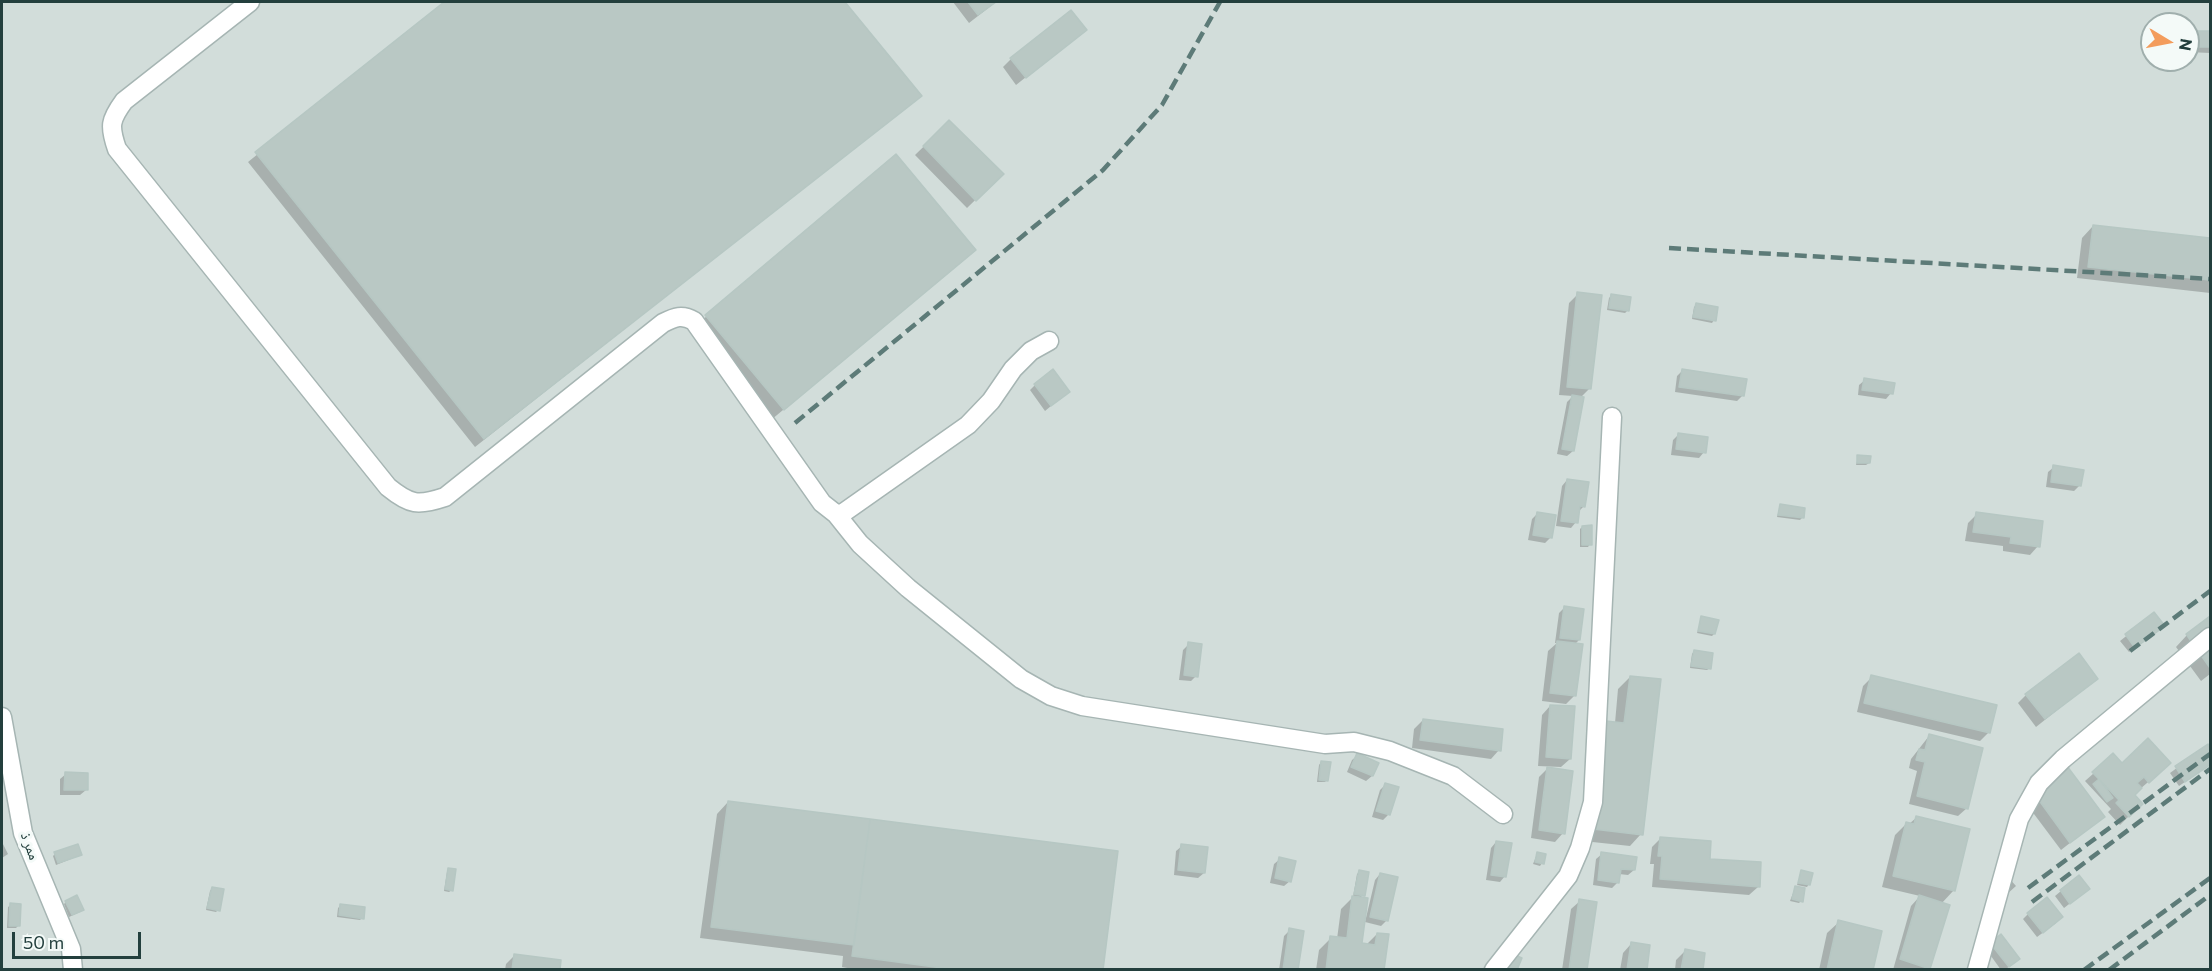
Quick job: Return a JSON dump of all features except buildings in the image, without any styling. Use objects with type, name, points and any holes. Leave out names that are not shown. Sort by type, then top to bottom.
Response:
[{"type":"street","points":[[250,2],[124,101],[113,115],[111,132],[117,149],[388,487],[403,499],[425,504],[445,497],[663,323],[679,316],[687,317],[694,321],[822,503],[836,514],[860,544],[908,588],[1021,679],[1051,696],[1082,706],[1325,744],[1354,742],[1390,752],[1454,776],[1503,814]]},
{"type":"street","points":[[836,514],[843,513],[968,425],[991,401],[1013,369],[1031,351],[1049,341]]},
{"type":"street","points":[[1494,969],[1568,876],[1580,848],[1593,802],[1612,417]]},
{"type":"street","points":[[1977,969],[2019,819],[2039,783],[2063,759],[2211,637]]},
{"type":"street","name":"ممر ذ","points":[[2,717],[23,833],[71,949],[73,969]]},
{"type":"shaded area","points":[[2,2],[2210,2],[2210,969],[2,969]]},
{"type":"railway","points":[[795,423],[1103,170],[1162,105],[1220,2]]},
{"type":"railway","points":[[1669,248],[2210,279]]},
{"type":"railway","points":[[2130,651],[2210,591]]},
{"type":"railway","points":[[2028,888],[2210,754]]},
{"type":"railway","points":[[2032,902],[2210,769]]},
{"type":"railway","points":[[2084,970],[2210,878]]},
{"type":"railway","points":[[2109,970],[2210,895]]}]
